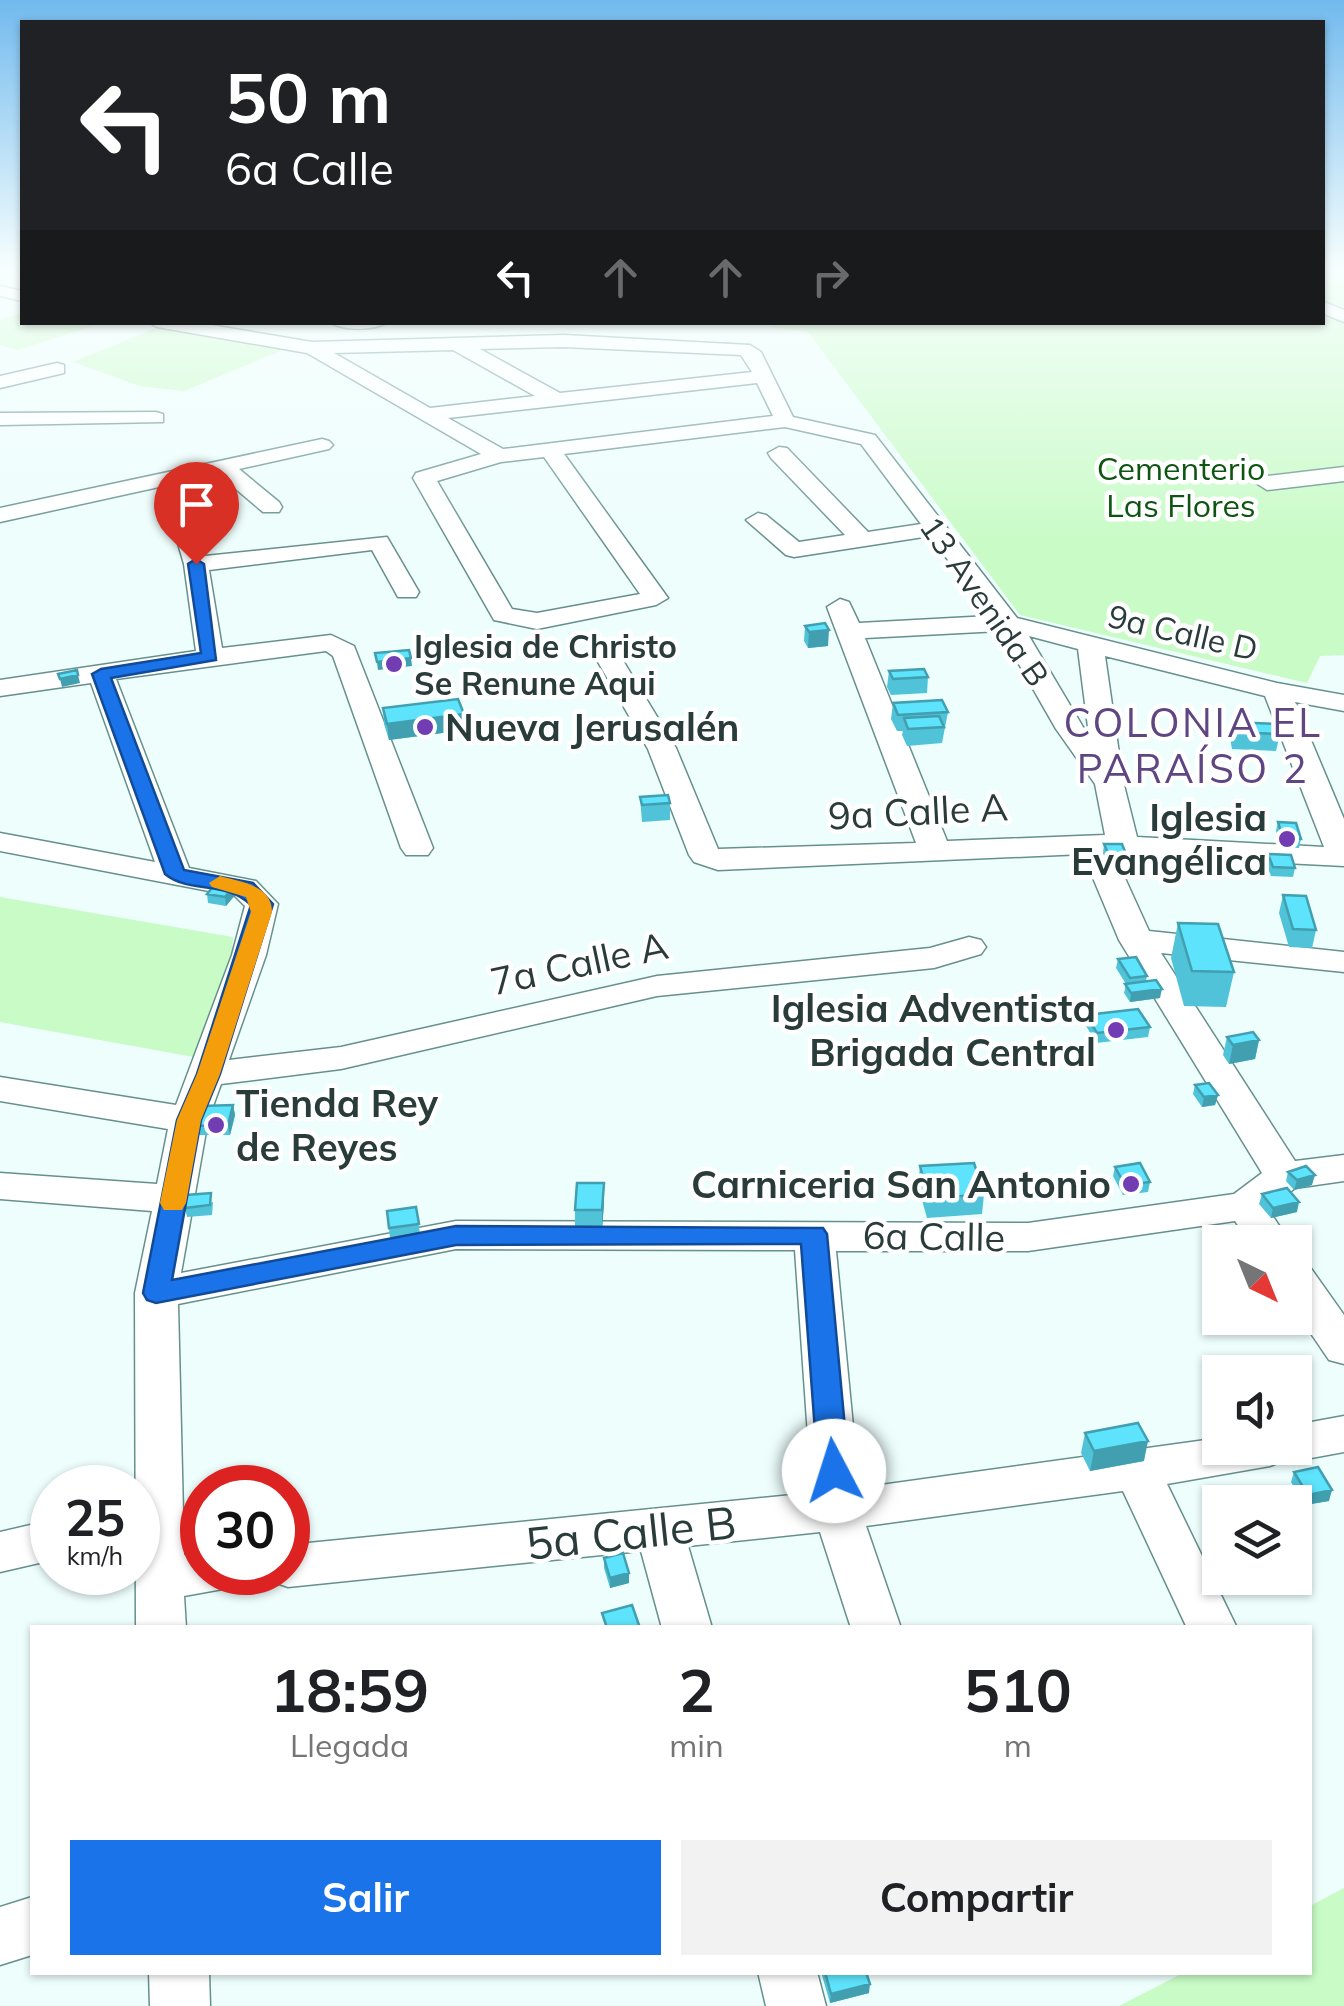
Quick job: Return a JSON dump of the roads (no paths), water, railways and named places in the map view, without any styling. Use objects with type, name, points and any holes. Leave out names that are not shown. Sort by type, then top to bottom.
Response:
[{"type":"street","points":[[334,361],[499,456]]},
{"type":"street","points":[[487,361],[555,399]]},
{"type":"street","points":[[756,361],[785,421]]},
{"type":"street","points":[[0,382],[58,369]]},
{"type":"street","points":[[428,414],[763,377]]},
{"type":"street","points":[[0,419],[156,418]]},
{"type":"street","name":"13 Avenida B","points":[[550,450],[656,596],[650,602],[527,622],[503,615],[423,479],[499,456],[785,421],[868,439],[1008,624],[1070,730],[1110,784],[1108,845],[1136,940],[1284,1176]]},
{"type":"street","points":[[0,515],[322,445]]},
{"type":"street","points":[[779,453],[862,539]]},
{"type":"street","points":[[222,466],[271,507]]},
{"type":"street","points":[[1267,483],[1344,474]]},
{"type":"street","points":[[758,520],[794,550],[937,528]]},
{"type":"street","points":[[186,530],[210,657]]},
{"type":"street","points":[[196,575],[385,553],[406,592]]},
{"type":"street","name":"9a Calle D","points":[[934,848],[844,619],[1008,624],[1277,691],[1344,703]]},
{"type":"street","points":[[1,686],[326,642],[345,652],[417,848]]},
{"type":"street","points":[[1091,646],[1110,784]]},
{"type":"street","name":"9a Calle A","points":[[607,655],[662,748],[705,855],[718,861],[934,848],[1108,845],[1344,857]]},
{"type":"street","points":[[101,674],[176,874]]},
{"type":"street","points":[[1277,691],[1344,857]]},
{"type":"street","points":[[0,842],[246,888],[259,898],[262,912],[189,1120],[156,1293],[151,1465]]},
{"type":"street","points":[[1136,940],[1344,962]]},
{"type":"street","name":"7a Calle A","points":[[208,1074],[342,1058],[528,1018],[630,991],[934,958],[968,947]]},
{"type":"street","points":[[0,1088],[189,1120]]},
{"type":"street","name":"6a Calle","points":[[156,1293],[456,1235],[1028,1237],[1245,1206],[1284,1176],[1344,1168]]},
{"type":"street","points":[[0,1186],[174,1199]]},
{"type":"street","points":[[1245,1206],[1258,1225]]},
{"type":"street","points":[[814,1234],[837,1510],[875,1625]]},
{"type":"street","points":[[1312,1302],[1344,1348]]},
{"type":"street","points":[[1312,1440],[1344,1434]]},
{"type":"street","name":"5a Calle B","points":[[310,1564],[837,1510],[1202,1460]]},
{"type":"street","points":[[1137,1471],[1211,1625]]},
{"type":"street","points":[[659,1530],[687,1625]]},
{"type":"street","points":[[0,1552],[30,1545]]},
{"type":"street","points":[[159,1595],[160,1625]]},
{"type":"street","points":[[0,1936],[30,1927]]},
{"type":"street","points":[[179,1975],[180,2006]]},
{"type":"street","points":[[788,1975],[796,2006]]},
{"type":"place","name":"Iglesia de Christo Se Renune Aqui","points":[[394,664]]},
{"type":"place","name":"Nueva Jerusalén","points":[[425,727]]},
{"type":"place","name":"Iglesia Evangélica","points":[[1287,839]]},
{"type":"place","name":"Iglesia Adventista Brigada Central","points":[[1116,1030]]},
{"type":"place","name":"Tienda Rey de Reyes","points":[[216,1125]]},
{"type":"place","name":"Carniceria San Antonio","points":[[1131,1184]]},
{"type":"district","name":"COLONIA EL PARAÍSO 2","points":[[1193,745]]},
{"type":"park label","name":"Cementerio Las Flores","points":[[1181,486]]}]
